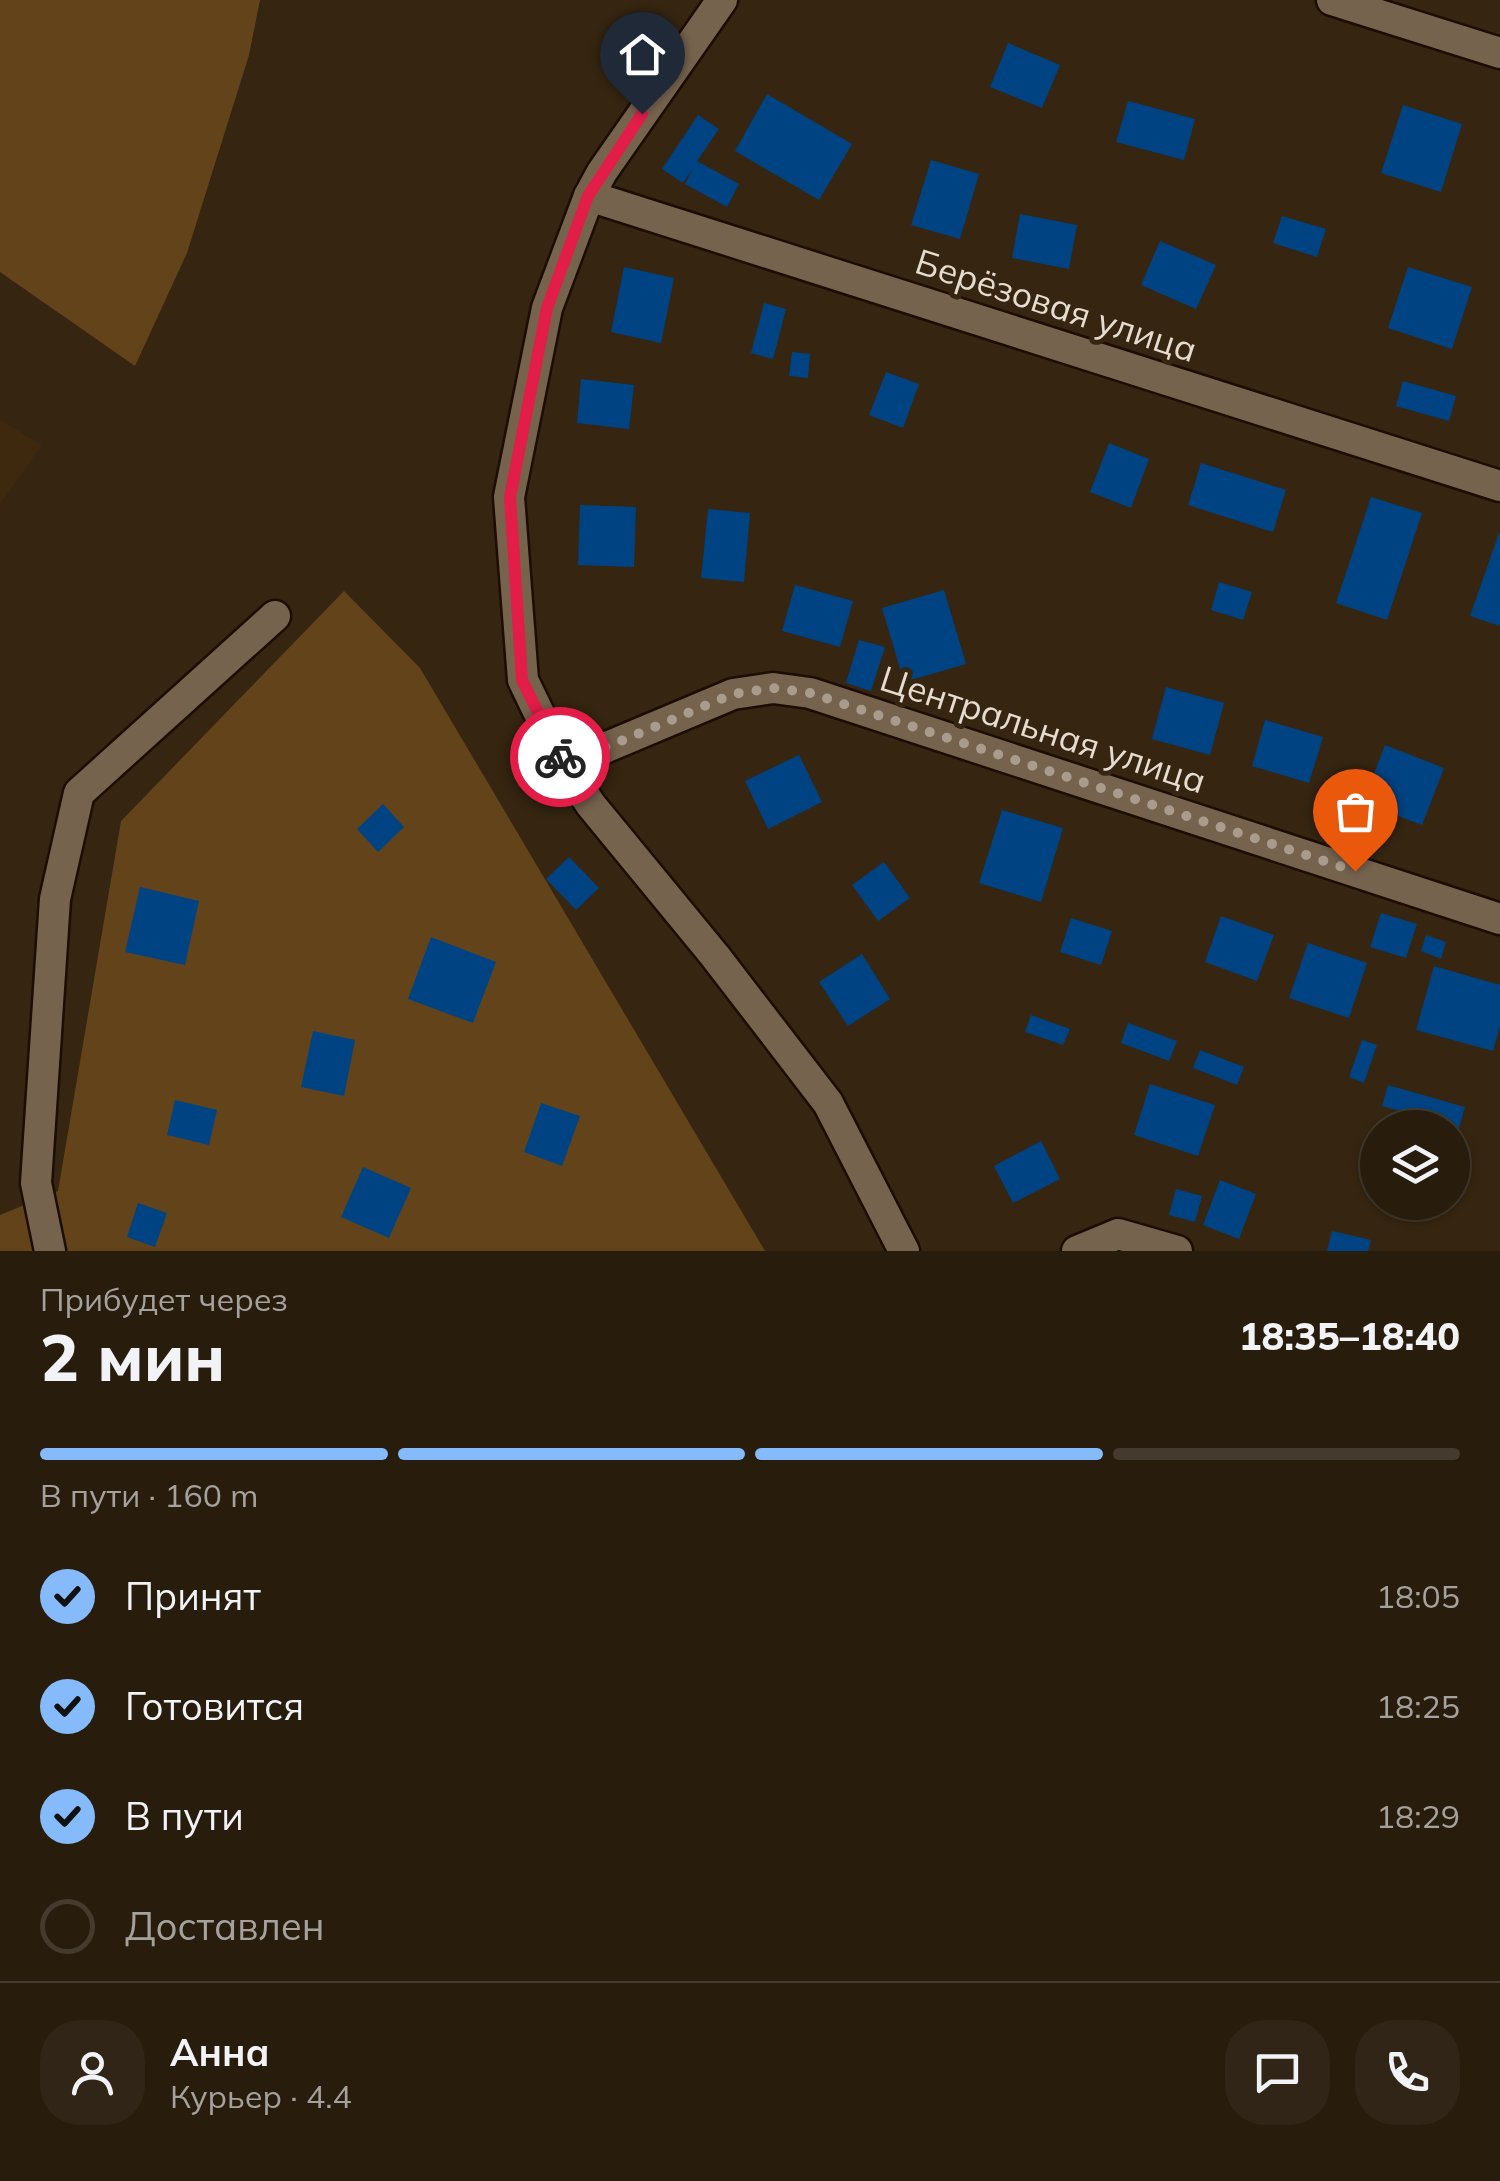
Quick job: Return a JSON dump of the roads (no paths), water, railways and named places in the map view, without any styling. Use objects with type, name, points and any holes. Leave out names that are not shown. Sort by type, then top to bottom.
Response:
[{"type":"street","points":[[722,0],[588,196],[547,308],[510,497],[522,680],[564,765],[591,805],[715,956],[828,1104],[904,1251]]},
{"type":"street","points":[[1332,0],[1500,54]]},
{"type":"street","name":"Берёзовая улица","points":[[588,196],[1500,486]]},
{"type":"street","points":[[50,1251],[36,1182],[55,898],[79,793],[275,616]]},
{"type":"street","name":"Центральная улица","points":[[564,765],[733,694],[773,688],[810,693],[1500,919]]},
{"type":"street","points":[[1077,1251],[1118,1234],[1178,1251]]}]
